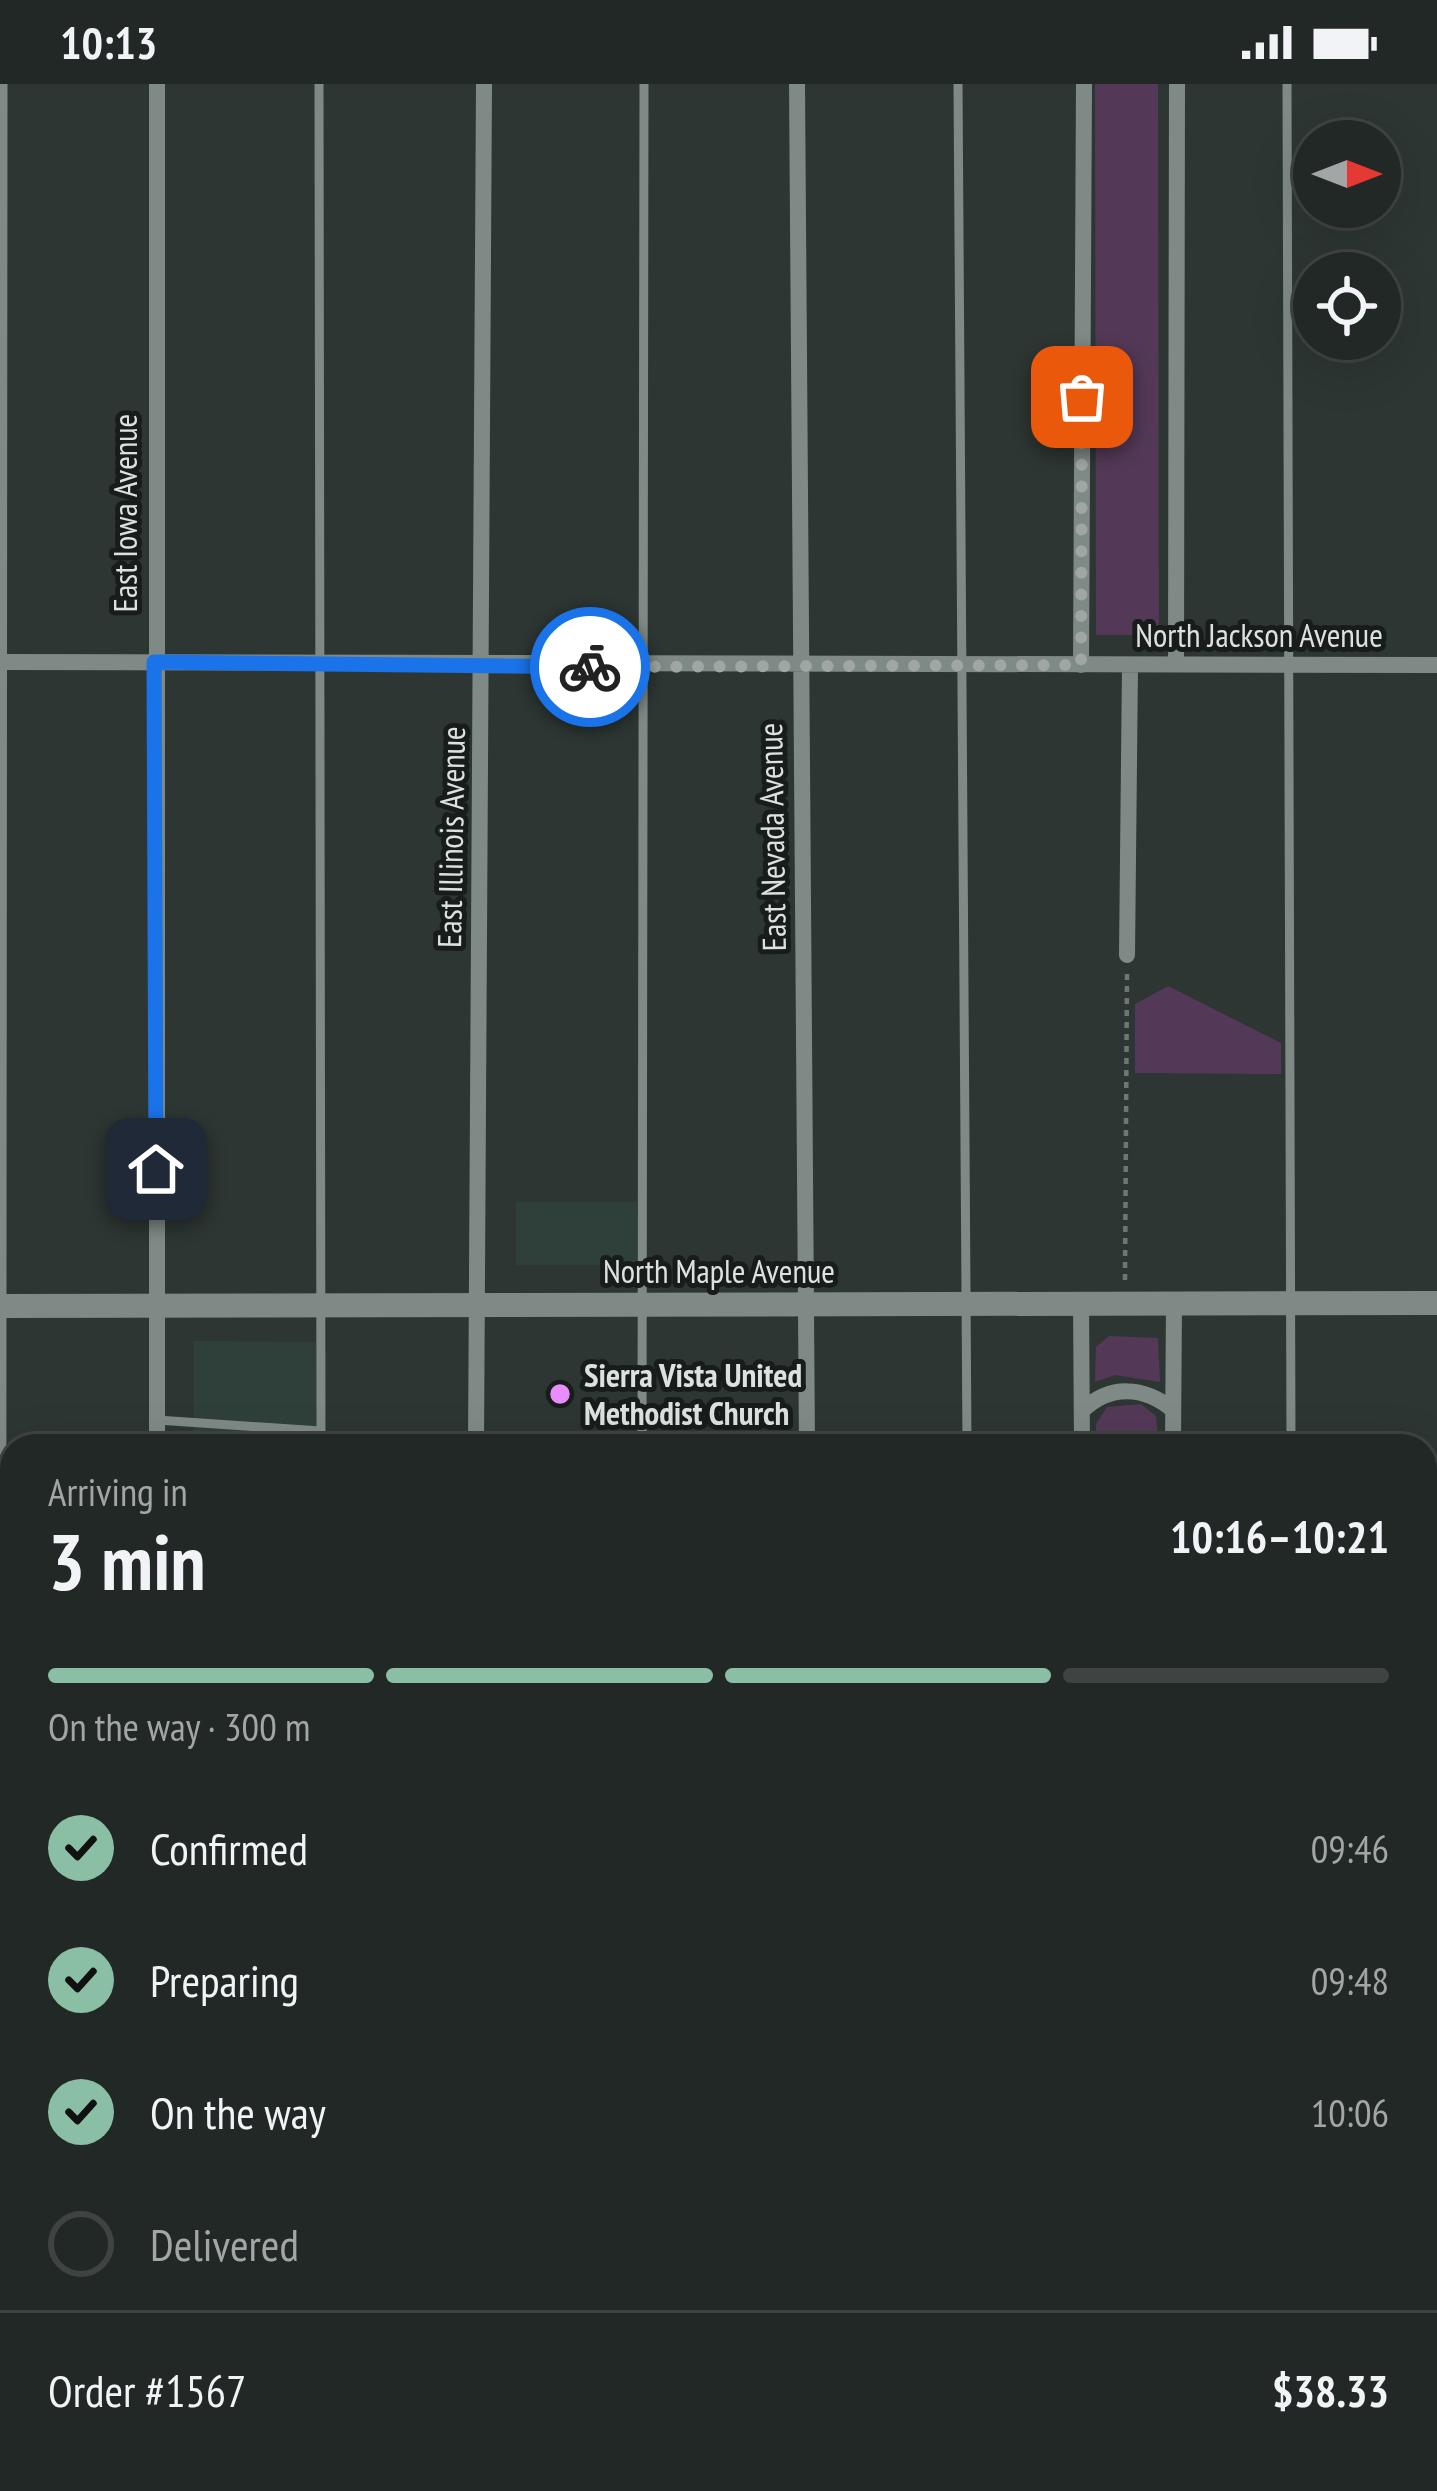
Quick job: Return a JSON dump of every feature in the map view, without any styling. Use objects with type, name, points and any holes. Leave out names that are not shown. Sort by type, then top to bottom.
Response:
[{"type":"main road","name":"North Maple Avenue","points":[[1,1306],[1437,1303]]},
{"type":"street","name":"East Iowa Avenue","points":[[157,84],[157,1434]]},
{"type":"street","name":"East Illinois Avenue","points":[[476,1434],[484,84]]},
{"type":"street","name":"East Nevada Avenue","points":[[797,84],[806,1434]]},
{"type":"street","points":[[1081,665],[1084,84]]},
{"type":"street","points":[[1177,84],[1177,663]]},
{"type":"street","name":"North Jackson Avenue","points":[[1,662],[959,668],[1177,663],[1437,665]]},
{"type":"street","points":[[1127,955],[1130,664]]},
{"type":"street","points":[[1081,1301],[1082,1434]]},
{"type":"street","points":[[1173,1434],[1174,1301]]},
{"type":"street","points":[[1082,1411],[1113,1392],[1141,1390],[1173,1410]]},
{"type":"lane","points":[[1,1434],[3,84]]},
{"type":"lane","points":[[157,1420],[321,1431],[319,84]]},
{"type":"lane","points":[[642,1434],[639,667],[644,84]]},
{"type":"lane","points":[[958,84],[967,1434]]},
{"type":"lane","points":[[1287,84],[1291,1434]]},
{"type":"path","points":[[1125,1302],[1127,955]]},
{"type":"shaded area","points":[[1095,84],[1158,84],[1159,635],[1096,635]]},
{"type":"shaded area","points":[[1168,986],[1281,1043],[1281,1074],[1135,1073],[1135,1004]]},
{"type":"shaded area","points":[[516,1202],[637,1202],[637,1265],[516,1265]]},
{"type":"shaded area","points":[[1109,1336],[1158,1338],[1160,1382],[1115,1375],[1095,1382],[1096,1347]]},
{"type":"shaded area","points":[[194,1341],[316,1342],[316,1434],[194,1434]]},
{"type":"shaded area","points":[[1141,1404],[1156,1416],[1158,1434],[1096,1434],[1096,1424],[1107,1407]]},
{"type":"way so far","points":[[590,667],[1081,665],[1082,397]]},
{"type":"place","name":"Sierra Vista United Methodist Church","points":[[560,1394]]},
{"type":"route","points":[[156,1169],[154,662],[590,667]]}]
